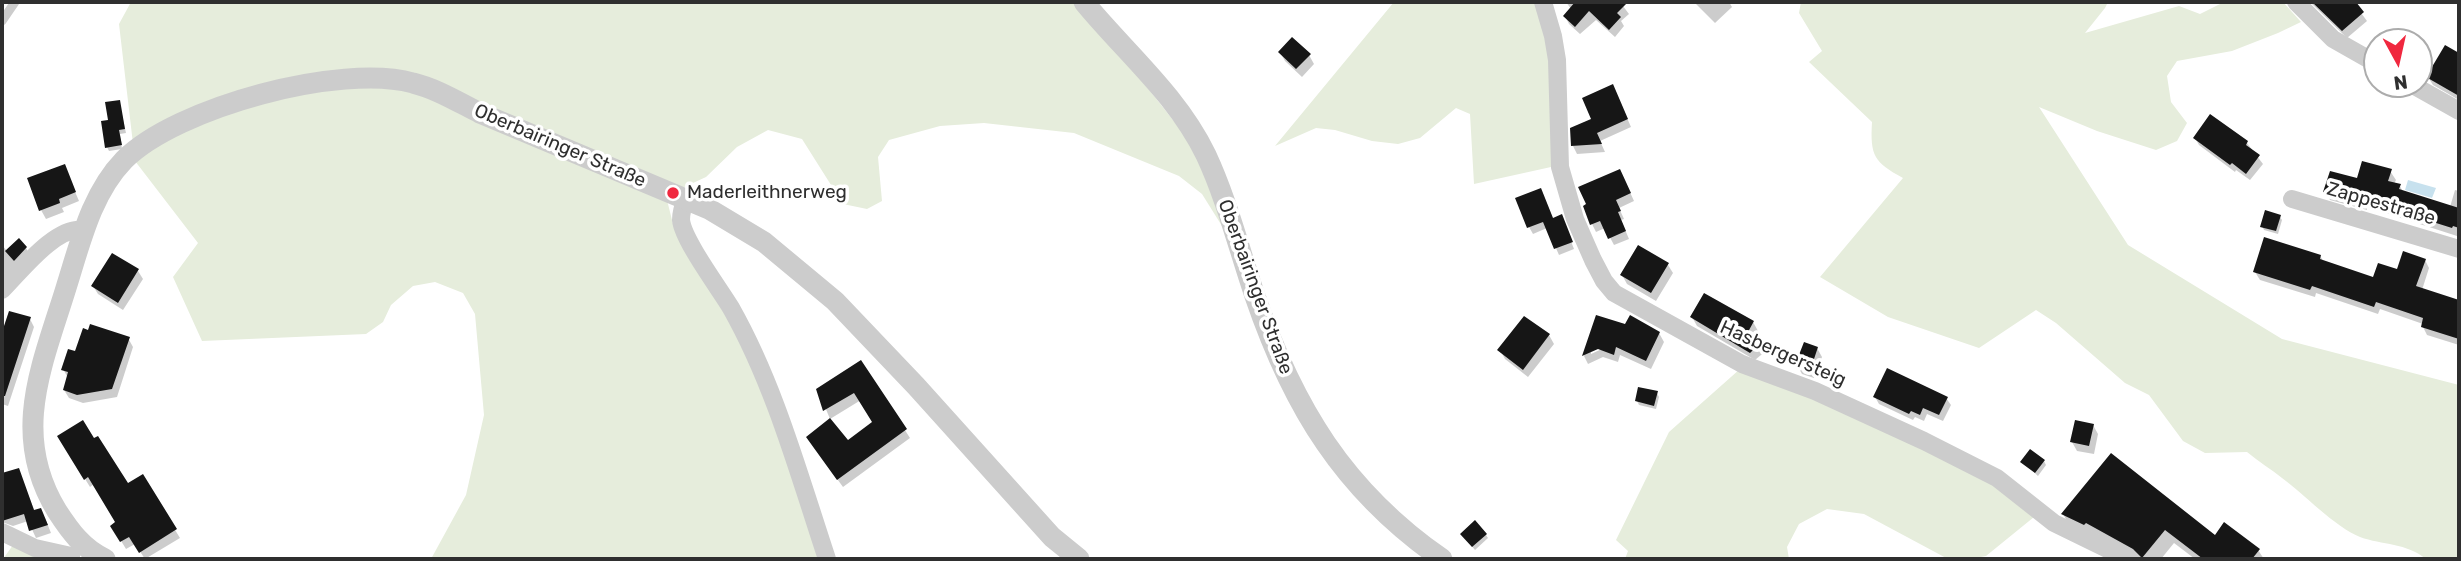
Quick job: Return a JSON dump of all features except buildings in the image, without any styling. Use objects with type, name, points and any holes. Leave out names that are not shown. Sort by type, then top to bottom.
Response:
[{"type":"street","name":"Oberbairinger Straße","points":[[1084,2],[1171,99],[1206,155],[1283,371],[1317,433],[1363,492],[1392,520],[1442,559]]},
{"type":"street","name":"Hasbergersteig","points":[[1543,2],[1557,60],[1560,167],[1575,219],[1604,281],[1614,293],[1742,364],[1815,391],[1985,472],[2017,492],[2054,523],[2128,559]]},
{"type":"street","points":[[2296,2],[2333,39],[2363,56]]},
{"type":"street","name":"Oberbairinger Straße","points":[[74,553],[44,484],[34,448],[31,418],[39,375],[84,230],[94,204],[111,175],[126,158],[174,126],[202,112],[272,92],[330,81],[378,78],[411,82],[448,96],[480,113],[686,199],[734,222],[764,242],[835,301],[1052,537],[1079,559]]},
{"type":"street","points":[[2433,96],[2459,111]]},
{"type":"street","points":[[686,199],[681,222],[760,363],[827,559]]},
{"type":"street","name":"Zappestraße","points":[[2292,199],[2459,249]]},
{"type":"street","points":[[2,290],[49,243],[68,230],[84,230]]},
{"type":"street","name":"Oberbairinger Straße","points":[[2,533],[35,548],[105,559]]},
{"type":"lane","points":[[2,21],[15,2]]},
{"type":"green space","points":[[131,2],[1076,2],[1192,144],[1227,234],[1202,194],[1179,176],[1074,133],[984,123],[940,126],[889,140],[878,157],[882,201],[867,209],[843,204],[802,139],[768,130],[737,147],[706,177],[680,189],[667,200],[673,224],[755,365],[821,559],[431,559],[466,495],[484,415],[475,314],[463,293],[435,282],[413,286],[391,305],[383,322],[366,334],[202,341],[173,277],[198,243],[135,161],[119,24]]},
{"type":"green space","points":[[1394,2],[1538,2],[1551,48],[1551,167],[1474,184],[1470,114],[1456,108],[1420,138],[1398,144],[1316,128],[1275,146]]},
{"type":"green space","points":[[1801,2],[2108,2],[2085,33],[2179,6],[2200,14],[2224,2],[2283,2],[2301,22],[2232,51],[2177,61],[2167,76],[2171,102],[2187,123],[2177,141],[2156,150],[2097,131],[2039,107],[2128,245],[2282,339],[2459,385],[2459,559],[2426,559],[2403,547],[2360,537],[2330,518],[2247,452],[2205,453],[2183,441],[2149,395],[2125,383],[2056,323],[2036,310],[1979,348],[1888,317],[1820,277],[1903,178],[1876,157],[1872,143],[1872,122],[1809,62],[1822,51],[1799,13]]},
{"type":"green space","points":[[1740,369],[1797,390],[1993,483],[2034,517],[1986,556],[1970,559],[1948,559],[1864,514],[1827,509],[1799,524],[1787,547],[1789,559],[1625,559],[1628,551],[1616,540],[1669,432]]},
{"type":"green space","points":[[13,545],[47,559],[3,559]]},
{"type":"water","points":[[2408,180],[2436,188],[2432,198],[2405,190]]},
{"type":"place","name":"Maderleithnerweg","points":[[673,193]]}]
